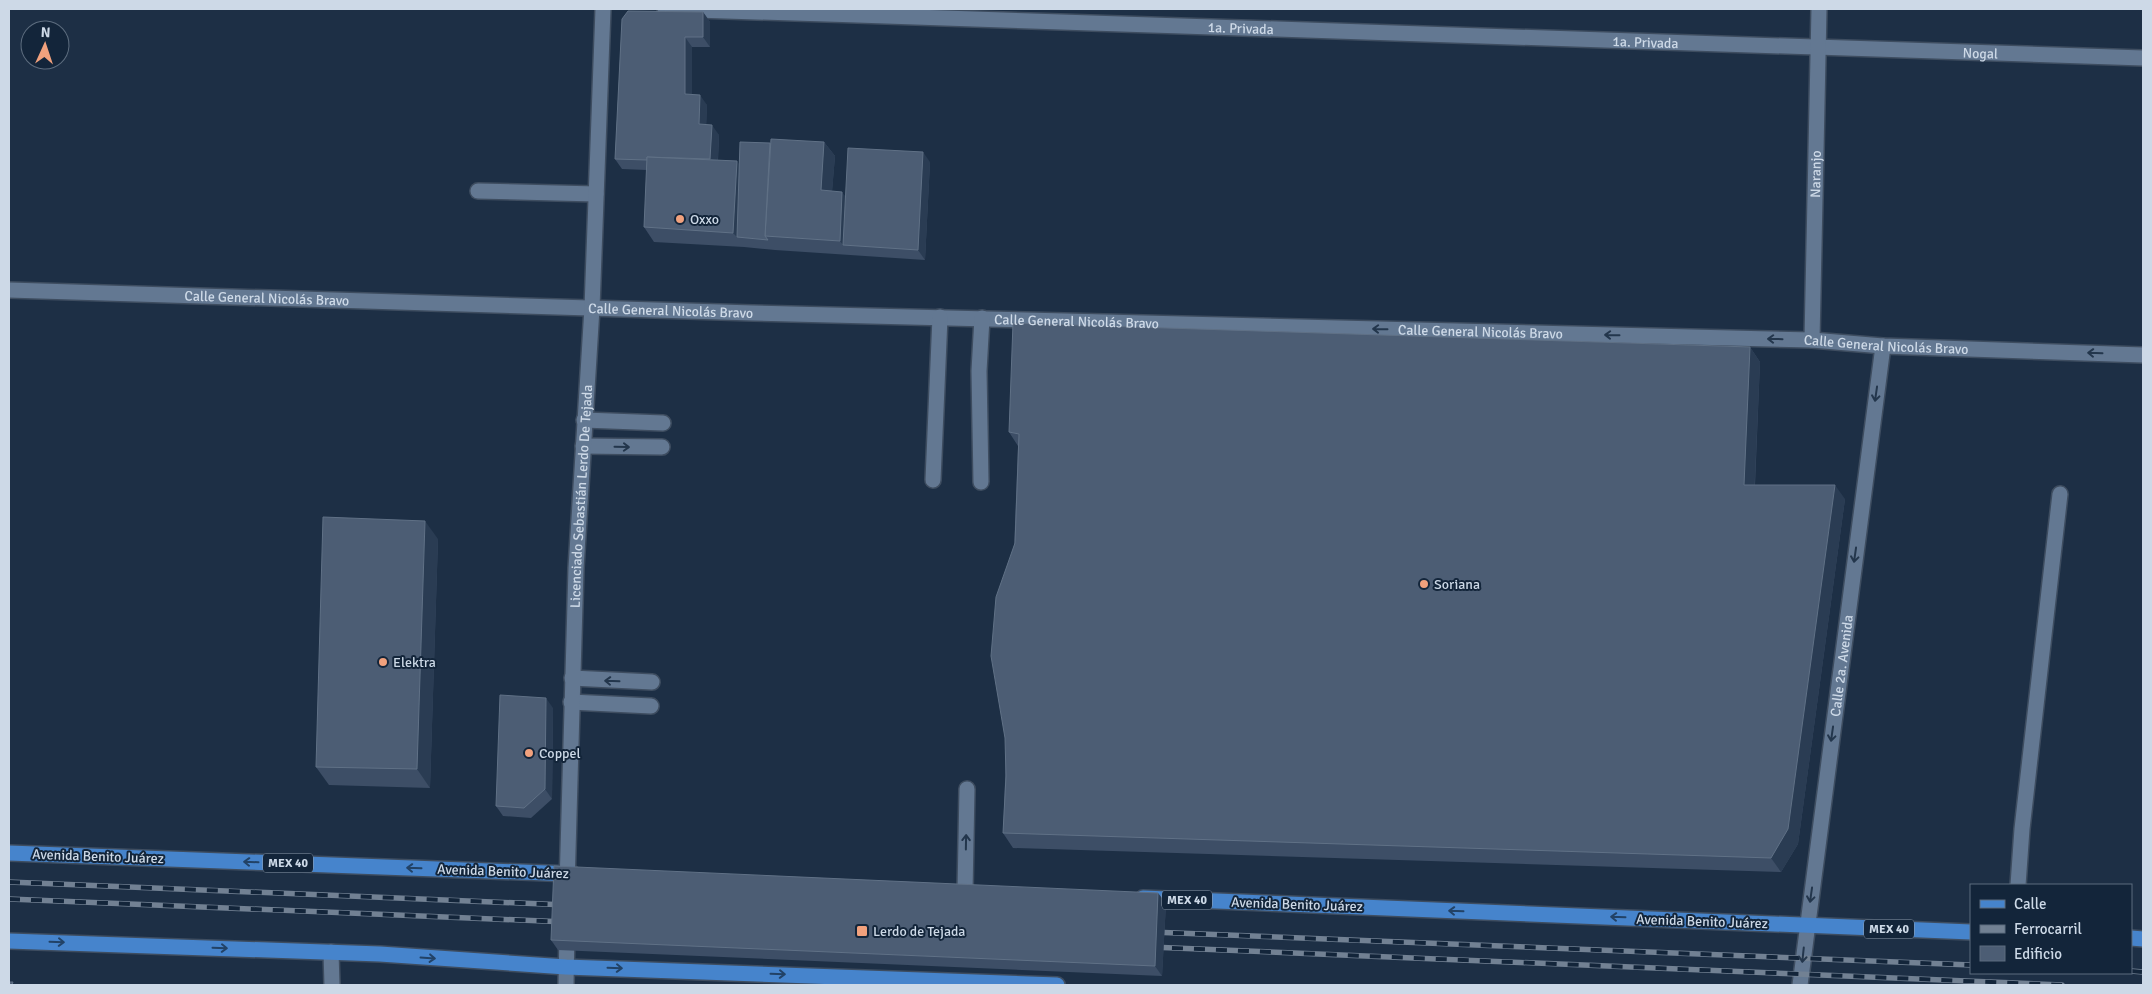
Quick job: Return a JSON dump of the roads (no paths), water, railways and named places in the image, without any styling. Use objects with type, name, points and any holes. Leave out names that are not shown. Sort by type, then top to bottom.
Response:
[{"type":"main road","name":"Avenida Benito Juárez","points":[[9,853],[587,874]]},
{"type":"main road","name":"Avenida Benito Juárez","points":[[1132,898],[1806,925]]},
{"type":"main road","name":"MEX 40","points":[[1806,925],[1970,932]]},
{"type":"main road","points":[[9,941],[331,952],[566,966],[1057,985]]},
{"type":"street","name":"Licenciado Sebastián Lerdo De Tejada","points":[[566,985],[572,678],[584,420],[592,308],[603,9]]},
{"type":"street","name":"1a. Privada","points":[[665,9],[1198,25],[1817,49]]},
{"type":"street","name":"Naranjo","points":[[1812,340],[1819,9]]},
{"type":"street","name":"Nogal","points":[[1817,49],[2143,58]]},
{"type":"street","points":[[478,191],[596,194]]},
{"type":"street","name":"Calle General Nicolás Bravo","points":[[9,290],[592,308],[1812,340],[1883,346],[2143,355]]},
{"type":"street","points":[[933,480],[940,317]]},
{"type":"street","points":[[981,482],[979,371],[982,318]]},
{"type":"street","name":"Calle 2a. Avenida","points":[[1800,985],[1806,925],[1883,346]]},
{"type":"street","points":[[584,420],[663,422]]},
{"type":"street","points":[[583,446],[662,447]]},
{"type":"street","points":[[2018,884],[2022,829],[2060,494]]},
{"type":"street","points":[[572,678],[652,682]]},
{"type":"street","points":[[572,702],[651,706]]},
{"type":"street","points":[[965,891],[967,789]]},
{"type":"street","points":[[331,952],[332,985]]},
{"type":"railway","points":[[9,882],[567,905]]},
{"type":"railway","points":[[9,899],[566,922]]},
{"type":"railway","points":[[1151,932],[1970,965]]},
{"type":"railway","points":[[1150,947],[2062,985]]},
{"type":"railway","points":[[2132,971],[2143,972]]},
{"type":"place","name":"Oxxo","points":[[680,219]]},
{"type":"place","name":"Soriana","points":[[1424,584]]},
{"type":"place","name":"Elektra","points":[[383,662]]},
{"type":"place","name":"Coppel","points":[[529,753]]},
{"type":"place","name":"Lerdo de Tejada","points":[[862,931]]}]
